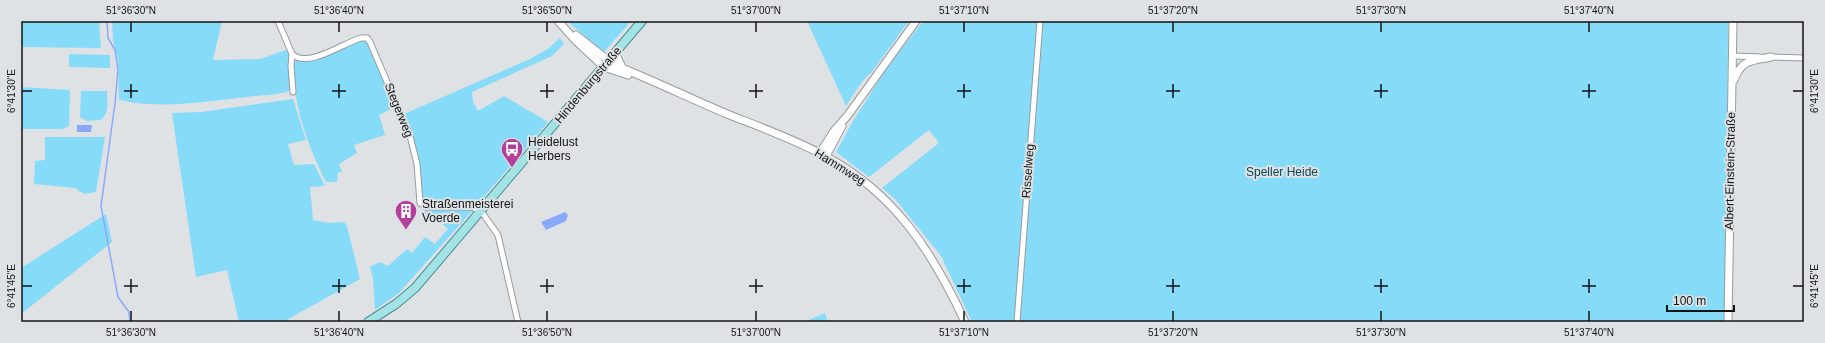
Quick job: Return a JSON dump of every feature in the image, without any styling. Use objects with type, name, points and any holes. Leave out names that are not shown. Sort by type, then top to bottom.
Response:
[{"type":"main road","name":"Hammweg","points":[[558,21],[608,61],[655,84],[823,155],[872,188],[907,223],[937,266],[965,322]]},
{"type":"main road","name":"Hindenburgstraße","points":[[368,322],[396,304],[415,288],[642,21]]},
{"type":"main road","points":[[823,155],[848,115],[916,21]]},
{"type":"main road","name":"Albert-Einstein-Straße","points":[[1728,322],[1733,21]]},
{"type":"main road","points":[[1731,88],[1738,70],[1746,62],[1774,57]]},
{"type":"main road","name":"Hammweg","points":[[608,61],[621,65],[655,84]]},
{"type":"street","points":[[278,21],[292,54],[291,66],[293,92]]},
{"type":"street","name":"Risselweg","points":[[1017,322],[1040,21]]},
{"type":"street","name":"Stegerweg","points":[[292,54],[302,59],[315,58],[357,39],[367,38],[372,46],[410,136],[417,164],[420,203],[426,207],[471,207],[481,212]]},
{"type":"street","points":[[1732,47],[1742,54],[1770,54],[1774,57]]},
{"type":"street","points":[[1732,56],[1804,58]]},
{"type":"street","points":[[481,212],[498,235],[518,322]]},
{"type":"green space","points":[[21,21],[99,21],[101,48],[21,47]]},
{"type":"green space","points":[[112,21],[222,21],[213,60],[260,59],[289,49],[291,55],[291,90],[282,93],[186,104],[149,104],[119,99],[118,61],[113,40]]},
{"type":"green space","points":[[567,21],[631,21],[604,52]]},
{"type":"green space","points":[[807,21],[909,21],[871,73],[861,83],[846,106]]},
{"type":"green space","name":"Speller Heide","points":[[923,21],[1728,21],[1726,322],[972,322],[941,256],[895,199],[882,188],[939,143],[929,130],[869,177],[836,152],[853,121],[885,71]]},
{"type":"green space","points":[[560,38],[564,44],[552,56],[472,92],[473,102],[478,111],[504,96],[548,122],[477,205],[429,204],[422,200],[420,167],[404,114],[530,59],[548,49]]},
{"type":"green space","points":[[359,40],[366,40],[369,43],[397,106],[379,115],[385,135],[354,145],[357,153],[339,164],[342,172],[338,172],[337,182],[326,182],[313,154],[303,125],[296,95],[293,64],[296,60],[300,60]]},
{"type":"green space","points":[[69,54],[110,55],[110,68],[69,67]]},
{"type":"green space","points":[[21,87],[70,90],[69,126],[62,129],[21,129]]},
{"type":"green space","points":[[81,91],[107,91],[107,110],[106,114],[101,120],[87,121],[80,117]]},
{"type":"green space","points":[[293,99],[306,140],[288,144],[294,165],[314,164],[325,186],[310,187],[313,220],[329,223],[344,222],[347,226],[360,279],[283,322],[239,322],[227,270],[196,277],[172,113],[201,112]]},
{"type":"green space","points":[[45,137],[105,137],[96,192],[84,194],[75,188],[34,184],[35,161],[45,160]]},
{"type":"green space","points":[[426,209],[470,209],[472,211],[399,293],[375,310],[373,278],[370,267],[380,262],[388,266],[407,249],[412,253],[425,237],[435,244],[448,229],[438,220],[424,213]]},
{"type":"green space","points":[[106,214],[112,242],[21,314],[21,268]]},
{"type":"green space","points":[[825,313],[828,322],[804,322]]},
{"type":"shaded area","points":[[77,125],[92,125],[91,132],[77,132]]},
{"type":"shaded area","points":[[565,212],[568,215],[566,221],[546,230],[541,222]]},
{"type":"waterway","points":[[107,21],[108,38],[115,50],[118,70],[101,206],[118,297],[129,312],[130,322]]},
{"type":"place","name":"Heidelust Herbers","points":[[512,168]]},
{"type":"place","name":"Straßenmeisterei Voerde","points":[[406,230]]}]
